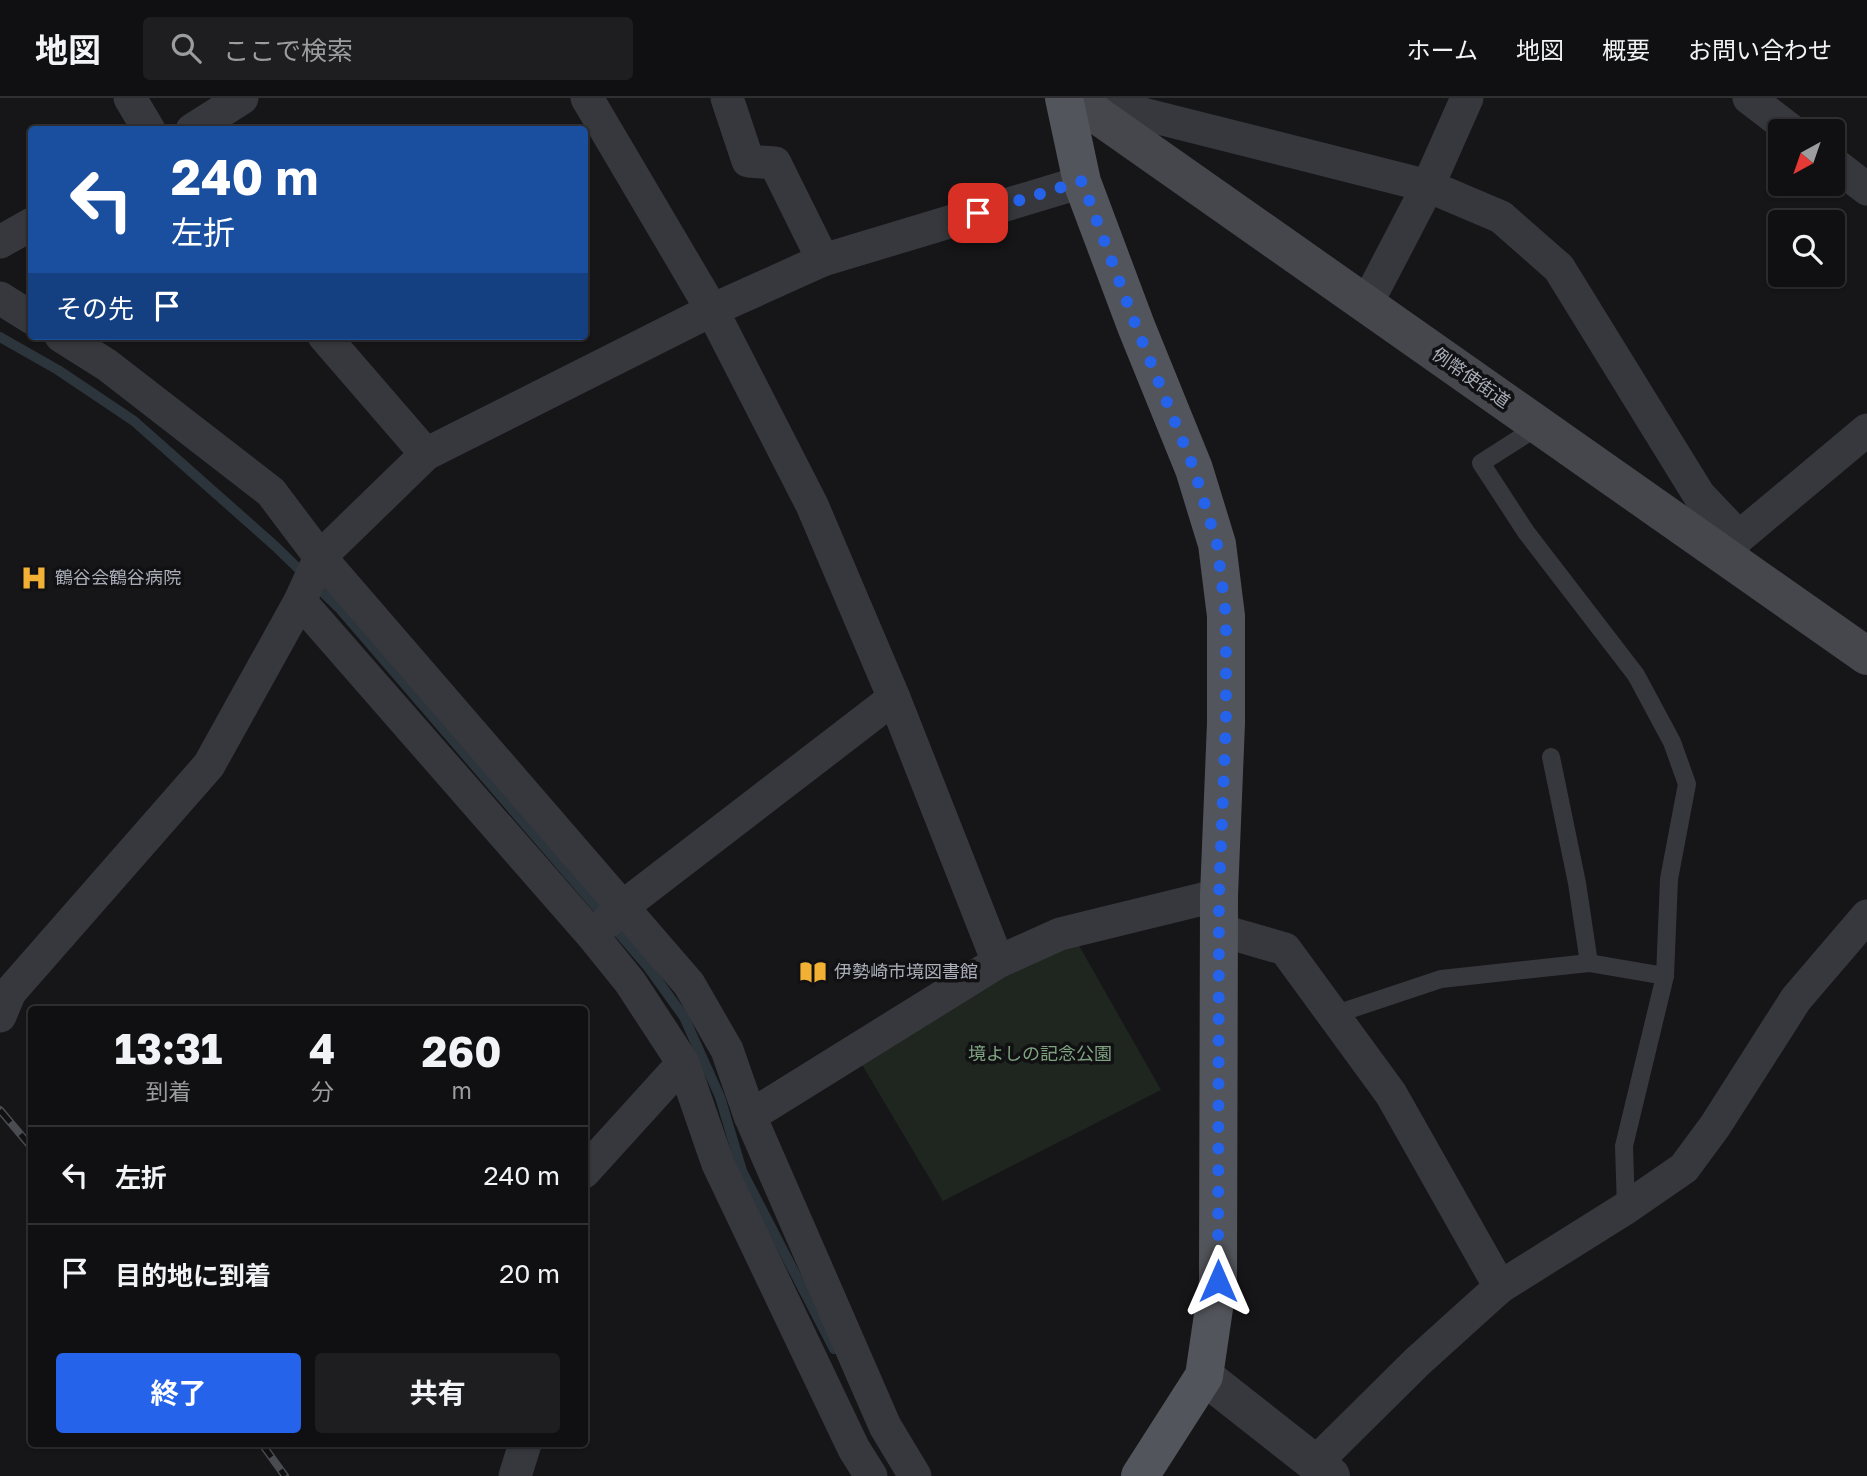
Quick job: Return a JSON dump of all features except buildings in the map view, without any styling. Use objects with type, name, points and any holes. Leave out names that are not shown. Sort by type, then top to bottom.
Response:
[{"type":"main road","points":[[1064,98],[1082,181],[1136,326],[1194,469],[1217,544],[1226,616],[1226,723],[1219,912],[1218,1281],[1204,1376],[1140,1476]]},
{"type":"main road","name":"例幣使街道","points":[[1087,107],[1539,426],[1732,546],[1867,656]]},
{"type":"street","points":[[130,98],[147,126]]},
{"type":"street","points":[[198,126],[242,98]]},
{"type":"street","points":[[587,98],[712,310],[813,505],[894,698],[998,962]]},
{"type":"street","points":[[727,98],[748,161],[775,163],[823,261]]},
{"type":"street","points":[[1366,305],[1428,186],[1467,98]]},
{"type":"street","points":[[1749,98],[1776,119]]},
{"type":"street","points":[[1087,107],[1135,112],[1428,186],[1501,217],[1559,268],[1732,546],[1867,430]]},
{"type":"street","points":[[1845,172],[1867,189]]},
{"type":"street","points":[[0,1016],[10,992],[209,765],[300,601],[320,557],[426,454],[712,310],[823,261],[1082,181]]},
{"type":"street","points":[[0,242],[28,226]]},
{"type":"street","points":[[0,298],[28,316]]},
{"type":"street","points":[[67,340],[107,365],[271,492],[320,557],[689,985],[727,1050],[750,1116],[885,1426],[915,1476]]},
{"type":"street","points":[[327,340],[426,454]]},
{"type":"street","points":[[300,601],[592,935],[630,982],[683,1063],[718,1164],[854,1449],[871,1476]]},
{"type":"street","points":[[592,935],[621,908],[894,698]]},
{"type":"street","points":[[750,1116],[998,962],[1060,934],[1219,912],[1285,948],[1391,1094],[1500,1287]]},
{"type":"street","points":[[1204,1376],[1323,1470],[1417,1362],[1500,1287],[1684,1168],[1715,1126],[1796,999],[1867,916]]},
{"type":"street","points":[[588,1168],[683,1063]]},
{"type":"street","points":[[515,1476],[524,1447]]},
{"type":"lane","points":[[1539,426],[1481,463],[1526,532],[1636,675],[1672,742],[1687,784],[1669,880],[1665,976],[1624,1146],[1626,1208]]},
{"type":"lane","points":[[1551,757],[1577,883],[1589,963]]},
{"type":"lane","points":[[1333,1015],[1441,979],[1589,963],[1665,976]]},
{"type":"green space","name":"境よしの記念公園","points":[[1077,942],[1161,1090],[943,1201],[861,1063],[1018,965]]},
{"type":"waterway","points":[[0,337],[58,370],[134,421],[275,546],[340,609],[648,967],[684,1017],[720,1097],[742,1171],[834,1349]]},
{"type":"railway","points":[[0,1110],[28,1143]]},
{"type":"railway","points":[[264,1447],[285,1476]]},
{"type":"place","name":"鶴谷会鶴谷病院","points":[[34,578]]},
{"type":"place","name":"伊勢崎市境図書館","points":[[813,972]]},
{"type":"route","points":[[978,213],[1082,181],[1136,326],[1194,469],[1217,544],[1226,616],[1226,723],[1219,895],[1218,1281]]}]
